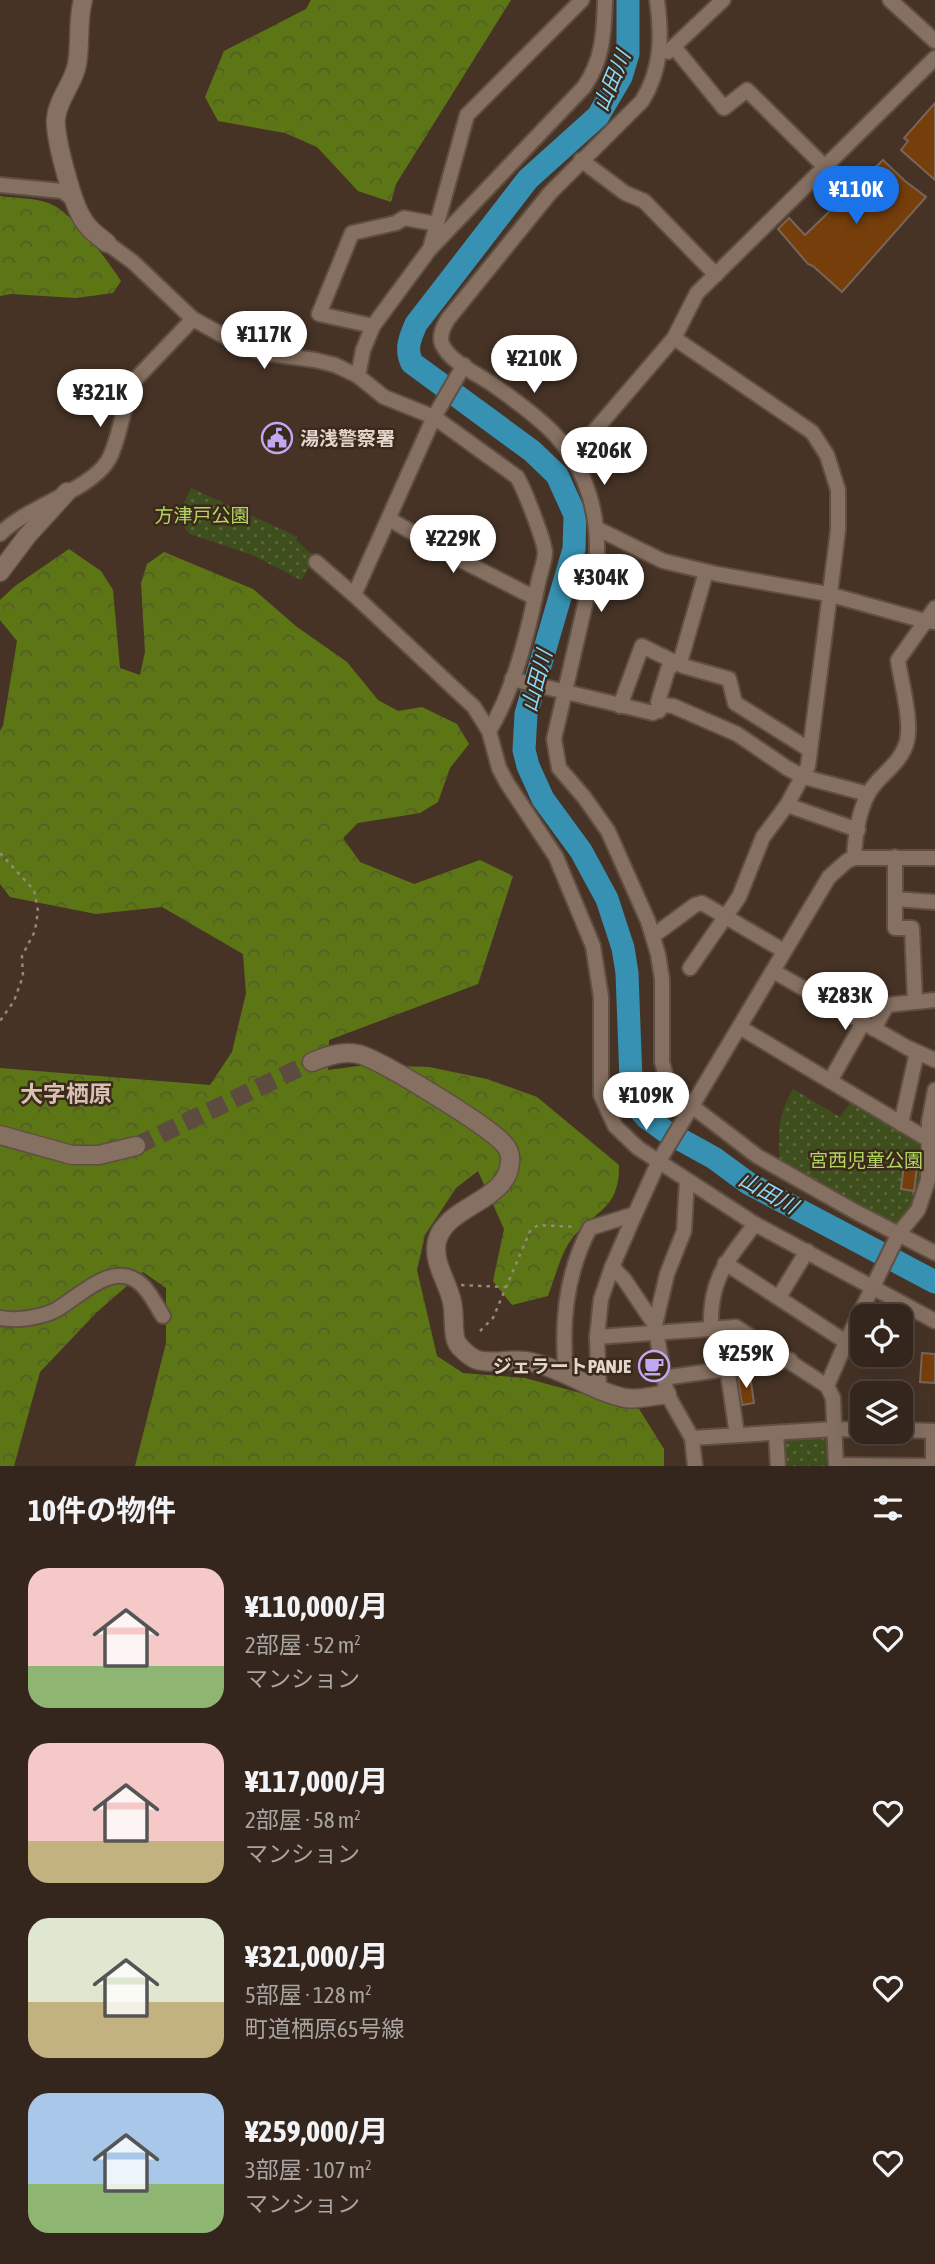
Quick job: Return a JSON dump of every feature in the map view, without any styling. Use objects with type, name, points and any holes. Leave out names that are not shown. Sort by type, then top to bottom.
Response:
[{"type":"street","points":[[83,0],[79,18],[77,66],[59,103],[55,119],[80,215],[89,227],[132,262],[193,319],[262,353],[335,365],[358,376],[384,397],[436,413],[509,470],[523,487],[545,552],[515,680],[489,731]]},
{"type":"street","points":[[429,250],[467,115],[582,0]]},
{"type":"street","points":[[358,376],[363,350],[373,326],[429,250],[507,171],[594,74],[604,35],[604,0]]},
{"type":"street","points":[[657,0],[659,60],[650,88],[642,101],[550,193],[442,328],[441,342],[461,370],[495,386],[561,440],[586,488],[598,529],[597,553],[554,739],[559,768],[608,831],[653,936],[662,978],[662,1062],[668,1084],[690,1111],[757,1156],[898,1236],[935,1252]]},
{"type":"street","points":[[659,60],[723,0]]},
{"type":"street","points":[[890,0],[935,41]]},
{"type":"street","points":[[674,47],[724,108],[747,90],[824,166]]},
{"type":"street","points":[[572,457],[674,338],[697,293],[935,58]]},
{"type":"street","points":[[581,160],[625,193],[644,201],[716,275]]},
{"type":"street","points":[[0,185],[61,191],[76,201]]},
{"type":"street","points":[[373,326],[318,314],[352,233],[396,223],[404,218],[437,224]]},
{"type":"street","points":[[0,534],[8,525],[97,475],[109,460],[133,382],[193,319]]},
{"type":"street","points":[[674,338],[812,432],[827,454],[838,490],[838,530],[808,766],[787,805],[764,837],[739,897],[728,916],[690,968]]},
{"type":"street","points":[[354,595],[436,413],[461,370]]},
{"type":"street","points":[[0,572],[27,536],[67,492]]},
{"type":"street","points":[[389,519],[535,598]]},
{"type":"street","points":[[598,529],[663,561],[706,572],[828,594],[930,621]]},
{"type":"street","points":[[316,562],[474,707],[489,731],[499,768],[556,857],[593,946],[601,996],[601,1095],[615,1126],[638,1148],[662,1156],[687,1180],[755,1224],[875,1284],[935,1321]]},
{"type":"street","points":[[659,711],[658,702],[668,669],[681,659],[706,572]]},
{"type":"street","points":[[854,859],[858,830],[868,794],[893,768],[907,743],[908,727],[898,660],[930,621],[935,608]]},
{"type":"street","points":[[620,706],[642,646],[677,663],[729,678],[735,703],[723,726]]},
{"type":"street","points":[[515,680],[653,713],[659,711],[663,705],[669,705],[723,726],[804,777],[868,794]]},
{"type":"street","points":[[735,703],[810,750]]},
{"type":"street","points":[[787,805],[858,830]]},
{"type":"street","points":[[895,857],[895,928],[912,928],[915,1002]]},
{"type":"street","points":[[599,1388],[597,1337],[601,1299],[635,1214],[662,1156],[829,877],[847,861],[854,859],[935,858]]},
{"type":"street","points":[[895,900],[935,902]]},
{"type":"street","points":[[653,936],[698,903],[707,904],[784,951]]},
{"type":"street","points":[[773,971],[935,1060]]},
{"type":"street","points":[[830,1081],[887,1005],[935,1000]]},
{"type":"street","points":[[741,1028],[931,1144]]},
{"type":"street","points":[[901,1124],[917,1052]]},
{"type":"street","points":[[312,1062],[341,1053],[368,1057],[477,1123],[504,1143],[509,1152],[510,1166],[504,1181],[446,1225],[437,1241],[437,1259],[455,1312],[454,1334],[457,1343],[473,1358],[482,1361],[525,1361],[566,1373],[627,1398],[727,1367],[790,1360]]},
{"type":"street","points":[[827,1386],[898,1236],[918,1210],[928,1180],[931,1144],[929,1122],[935,1090]]},
{"type":"street","points":[[0,1135],[72,1156],[99,1155],[136,1146]]},
{"type":"street","points":[[687,1180],[684,1231],[667,1274],[656,1330],[665,1386],[692,1438],[695,1466]]},
{"type":"street","points":[[566,1373],[564,1331],[569,1289],[576,1261],[590,1228],[635,1214]]},
{"type":"street","points":[[711,1329],[713,1294],[720,1271],[755,1224]]},
{"type":"street","points":[[779,1297],[807,1251]]},
{"type":"street","points":[[725,1263],[846,1342]]},
{"type":"street","points":[[612,1266],[624,1279],[656,1330]]},
{"type":"street","points":[[0,1318],[14,1321],[53,1311],[90,1285],[119,1276],[135,1279],[146,1290],[163,1316]]},
{"type":"street","points":[[597,1337],[656,1330],[736,1327],[827,1386],[833,1398],[836,1465],[933,1466],[934,1431],[913,1430]]},
{"type":"street","points":[[727,1367],[737,1435]]},
{"type":"street","points":[[692,1438],[850,1430]]},
{"type":"street","points":[[776,1433],[778,1466]]},
{"type":"path","points":[[0,853],[34,890],[38,911],[35,931],[22,956],[23,976],[15,1001],[0,1021]]},
{"type":"path","points":[[480,1331],[493,1318],[530,1231],[538,1225],[590,1228]]},
{"type":"path","points":[[447,1285],[506,1287]]},
{"type":"green space","points":[[311,0],[511,0],[396,184],[391,202],[358,191],[317,147],[285,133],[218,121],[205,97],[224,51],[306,9]]},
{"type":"green space","points":[[0,196],[43,201],[67,215],[88,237],[121,281],[113,293],[76,298],[11,294],[0,296]]},
{"type":"green space","name":"方津戸公園","points":[[191,488],[298,537],[296,540],[316,558],[301,580],[252,555],[190,534],[177,518]]},
{"type":"green space","points":[[69,549],[101,571],[113,590],[120,668],[140,675],[145,652],[141,583],[147,564],[164,552],[253,589],[297,627],[347,662],[378,700],[398,711],[422,707],[457,724],[469,744],[450,768],[438,802],[420,813],[358,823],[343,838],[360,862],[414,884],[480,860],[513,876],[478,984],[329,1040],[328,1070],[366,1065],[429,1067],[487,1079],[537,1097],[619,1165],[615,1192],[604,1208],[579,1230],[567,1245],[548,1296],[512,1305],[493,1281],[504,1229],[478,1171],[456,1188],[425,1235],[417,1270],[437,1356],[463,1373],[525,1378],[639,1409],[664,1449],[664,1466],[135,1466],[166,1343],[166,1288],[143,1272],[97,1312],[40,1372],[14,1466],[0,1466],[0,1068],[210,1085],[232,1052],[246,993],[243,954],[162,907],[96,914],[10,897],[0,884],[0,731],[17,641],[0,620],[0,600],[15,586]]},
{"type":"green space","name":"宮西児童公園","points":[[793,1089],[840,1117],[851,1102],[919,1138],[919,1182],[914,1201],[902,1223],[895,1224],[780,1162],[780,1124],[784,1107]]},
{"type":"green space","points":[[829,1435],[829,1466],[783,1466],[781,1438]]},
{"type":"building","points":[[935,103],[935,180],[901,150],[908,141],[904,138]]},
{"type":"building","points":[[883,160],[926,197],[842,292],[808,264],[778,229],[789,218],[805,235]]},
{"type":"building","points":[[904,1165],[917,1167],[914,1191],[901,1189]]},
{"type":"building","points":[[922,1353],[935,1354],[935,1383],[920,1382]]},
{"type":"building","points":[[750,1375],[754,1403],[742,1405],[738,1377]]},
{"type":"waterway","name":"山田川","points":[[628,0],[628,54],[621,77],[598,116],[528,179],[416,324],[409,343],[410,358],[412,363],[532,451],[557,475],[575,515],[574,549],[526,714],[524,750],[543,799],[581,851],[607,899],[623,948],[627,973],[631,1081],[639,1109],[665,1131],[714,1158],[748,1183],[935,1282]]},
{"type":"tunnel","points":[[136,1146],[312,1062]]},
{"type":"place","name":"湯浅警察署","points":[[277,438]]},
{"type":"place","name":"ジェラートPANJE","points":[[654,1366]]},
{"type":"district","name":"大字栖原","points":[[66,1094]]}]
